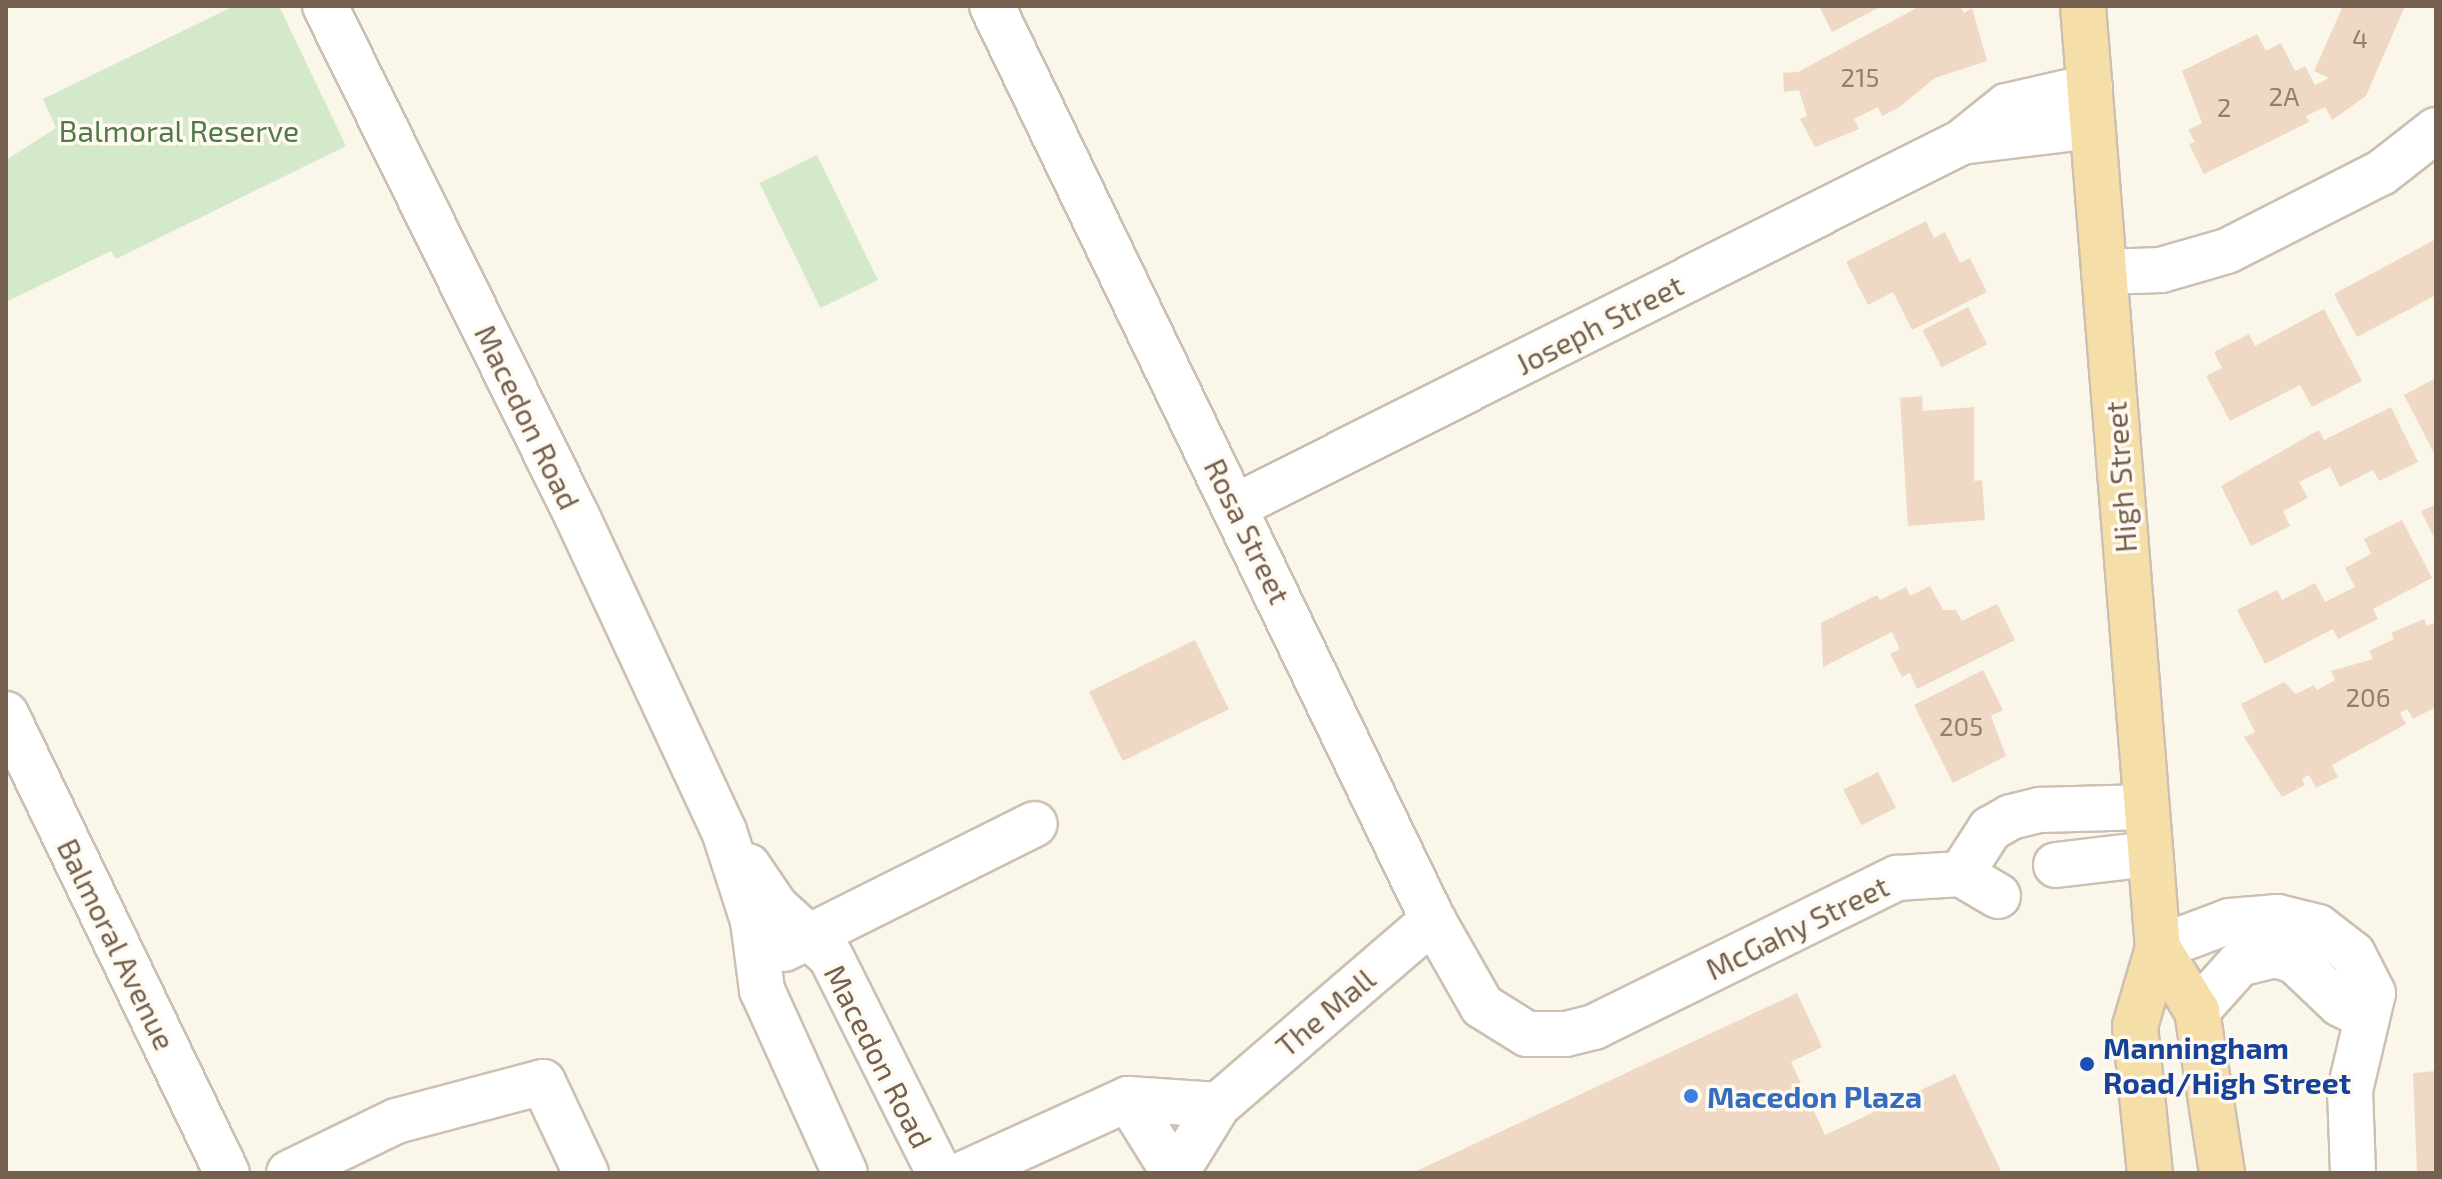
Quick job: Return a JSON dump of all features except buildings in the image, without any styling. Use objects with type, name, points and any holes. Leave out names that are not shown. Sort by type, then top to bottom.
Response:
[{"type":"main road","name":"High Street","points":[[2083,6],[2158,948],[2135,1026],[2150,1173]]},
{"type":"main road","name":"High Street","points":[[2158,948],[2197,1011],[2222,1173]]},
{"type":"street","name":"Macedon Road","points":[[325,6],[576,514],[724,831],[761,961],[762,990],[845,1173]]},
{"type":"street","name":"Rosa Street","points":[[992,6],[1236,506],[1433,920],[1482,1006],[1527,1034]]},
{"type":"street","name":"Joseph Street","points":[[1236,506],[1962,142],[2091,107]]},
{"type":"street","points":[[2104,272],[2161,270],[2227,251],[2381,173],[2436,130]]},
{"type":"street","name":"Balmoral Avenue","points":[[6,714],[19,774],[227,1173]]},
{"type":"street","points":[[1998,896],[1961,874],[1990,829],[2011,817],[2040,810],[2146,807]]},
{"type":"street","points":[[761,961],[1035,824]]},
{"type":"street","name":"Macedon Road","points":[[724,831],[776,907],[831,957],[939,1173]]},
{"type":"street","points":[[2056,865],[2150,854]]},
{"type":"street","name":"McGahy Street","points":[[1527,1034],[1594,1027],[1897,878],[1961,874]]},
{"type":"street","points":[[2158,948],[2230,921],[2278,917],[2318,927],[2353,954],[2370,977],[2367,1017],[2350,1090],[2353,1173]]},
{"type":"street","name":"The Mall","points":[[1175,1173],[1218,1105],[1433,920]]},
{"type":"street","points":[[2197,1011],[2239,964],[2276,955],[2295,961],[2340,1004],[2367,1017]]},
{"type":"street","points":[[289,1173],[406,1117],[543,1082],[586,1173]]},
{"type":"street","points":[[1128,1099],[1175,1173]]},
{"type":"street","points":[[965,1173],[1128,1099],[1218,1105]]},
{"type":"green space","name":"Balmoral Reserve","points":[[234,6],[279,6],[346,146],[116,259],[111,251],[6,302],[6,160],[56,128],[43,99]]},
{"type":"green space","points":[[817,155],[878,280],[820,308],[759,183]]},
{"type":"place","name":"Manningham Road/High Street","points":[[2087,1064]]},
{"type":"place","name":"Macedon Plaza","points":[[1691,1096]]}]
